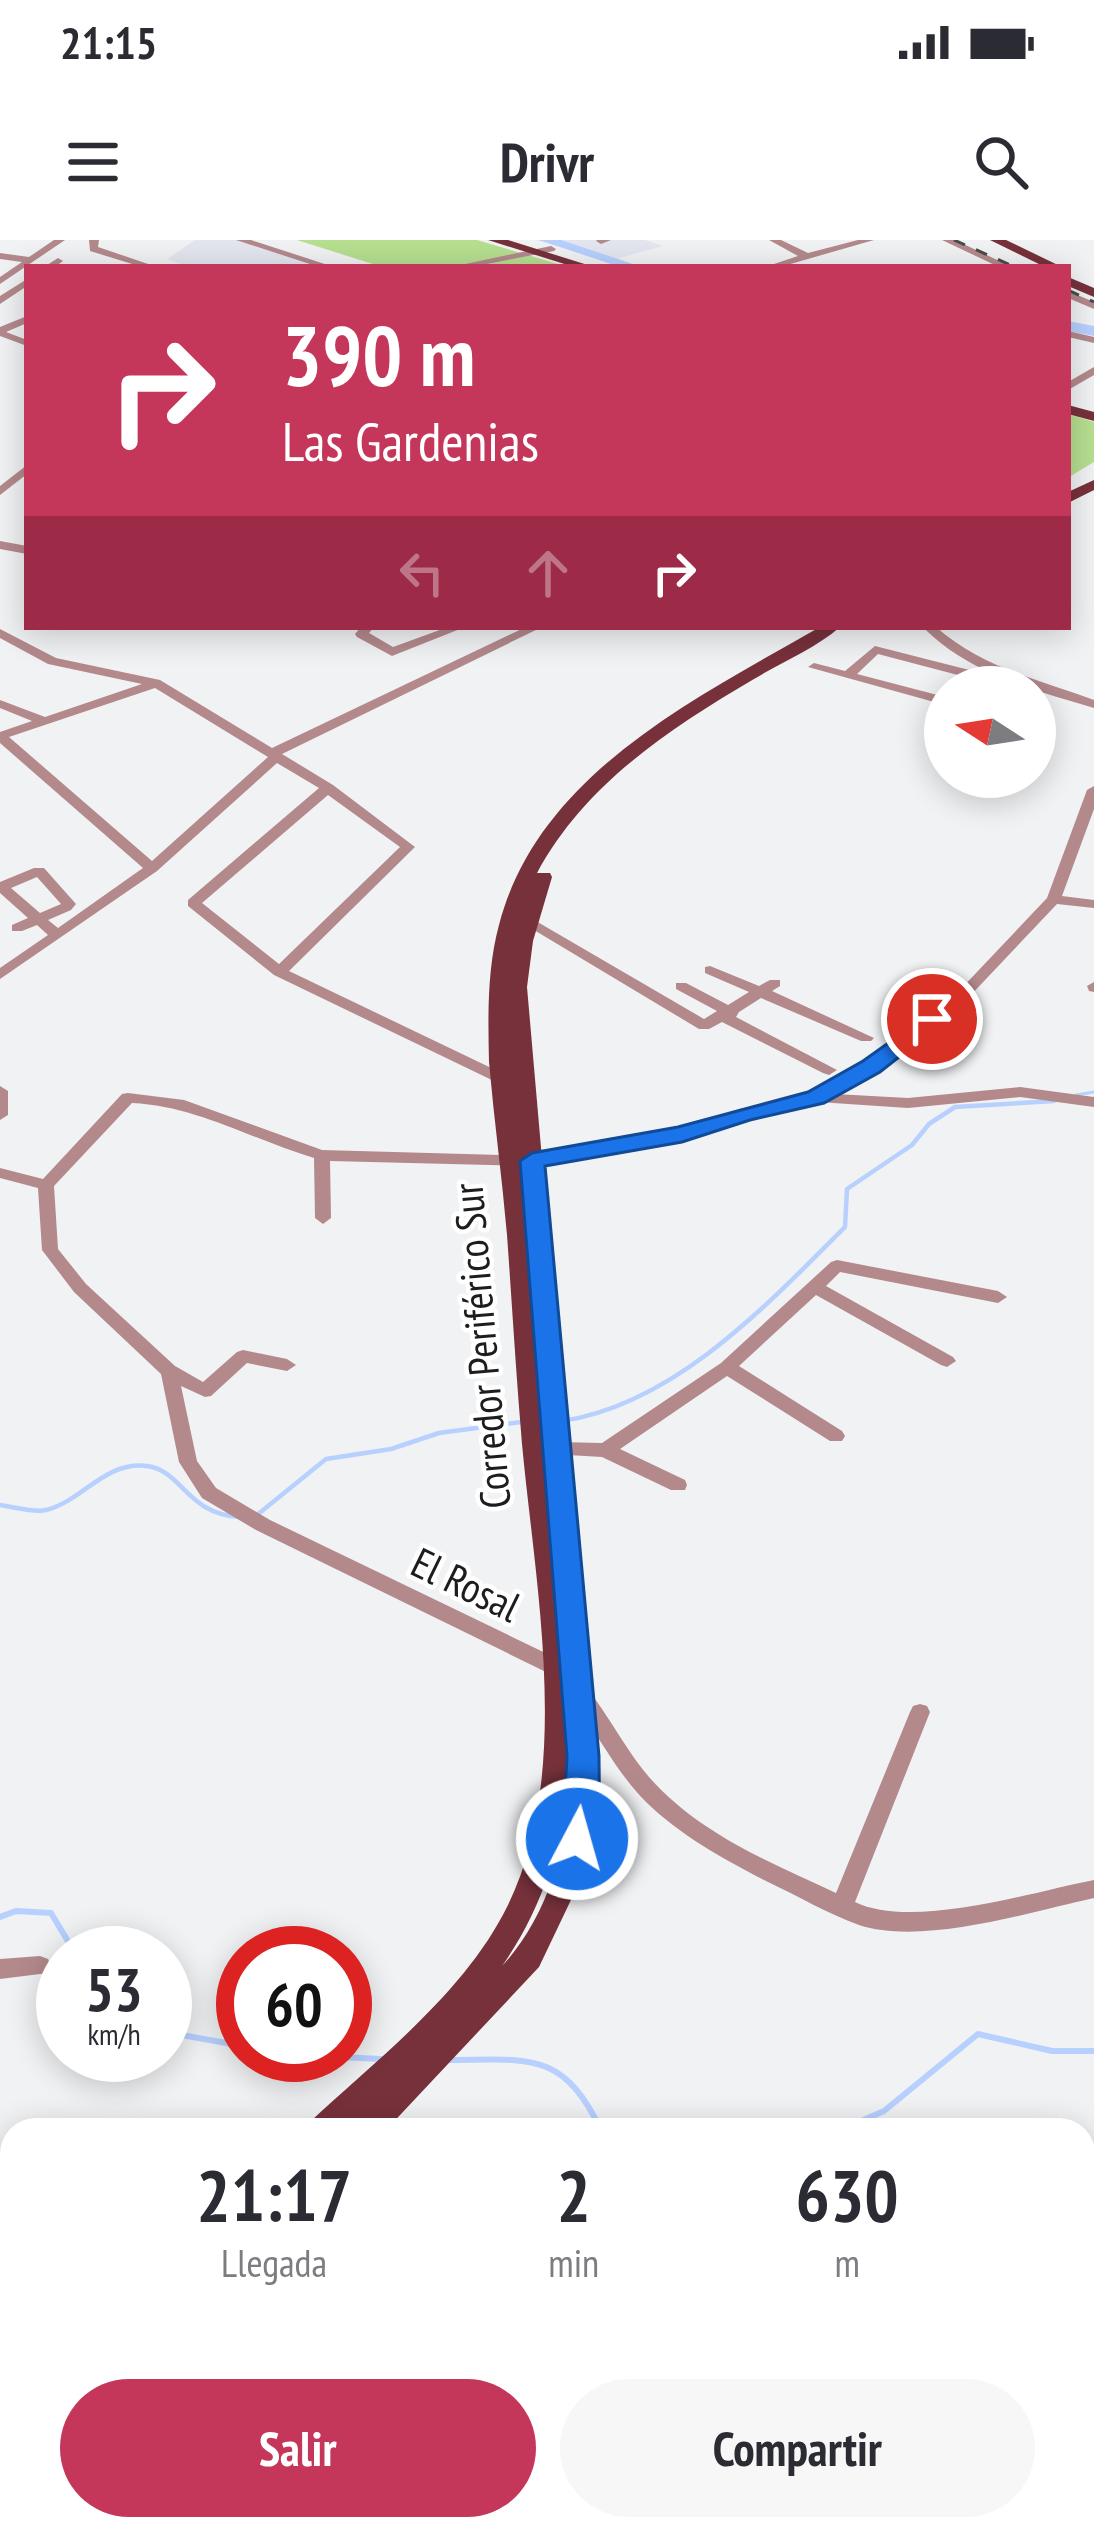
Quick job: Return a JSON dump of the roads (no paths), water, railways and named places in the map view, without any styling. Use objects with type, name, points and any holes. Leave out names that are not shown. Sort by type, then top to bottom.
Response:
[{"type":"main road","points":[[494,240],[589,264]]},
{"type":"main road","points":[[522,240],[546,251]]},
{"type":"main road","points":[[979,240],[1031,264]]},
{"type":"main road","points":[[996,240],[1050,264]]},
{"type":"main road","name":"Corredor Periférico Sur","points":[[377,2118],[529,1958],[566,1880],[584,1801],[558,1449],[520,1159],[502,1079],[499,989],[504,941],[542,846],[570,811],[626,757],[712,698],[827,630]]},
{"type":"main road","name":"Corredor Periférico Sur","points":[[336,2118],[428,2027],[506,1936],[538,1869],[553,1807],[553,1666],[520,1159],[517,988],[529,921],[555,849],[621,773],[666,739],[846,630]]},
{"type":"street","points":[[26,264],[60,240]]},
{"type":"street","points":[[94,240],[93,249],[142,264]]},
{"type":"street","points":[[242,240],[319,264]]},
{"type":"street","points":[[775,240],[807,256]]},
{"type":"street","points":[[780,264],[869,240]]},
{"type":"street","points":[[947,240],[1000,264]]},
{"type":"street","points":[[473,264],[546,251]]},
{"type":"street","points":[[0,256],[32,260]]},
{"type":"street","points":[[0,301],[24,286]]},
{"type":"street","points":[[1080,400],[1094,370]]},
{"type":"street","points":[[0,492],[24,473]]},
{"type":"street","points":[[365,630],[361,634],[392,652],[451,630]]},
{"type":"street","points":[[0,975],[152,868],[275,754],[530,630]]},
{"type":"street","points":[[932,630],[965,666]]},
{"type":"street","points":[[0,633],[52,662],[156,683],[328,788],[409,847],[279,972]]},
{"type":"street","points":[[848,675],[875,650],[938,666]]},
{"type":"street","points":[[814,667],[924,703]]},
{"type":"street","points":[[152,868],[0,736],[156,683]]},
{"type":"street","points":[[1056,695],[1094,704]]},
{"type":"street","points":[[0,704],[44,722]]},
{"type":"street","points":[[328,788],[194,903],[279,972],[502,1079]]},
{"type":"street","points":[[816,1098],[871,1066],[963,995],[1054,899],[1094,790]]},
{"type":"street","points":[[1054,899],[1094,904]]},
{"type":"street","points":[[17,928],[37,919],[57,935]]},
{"type":"street","points":[[529,921],[697,1024],[712,1025],[769,988]]},
{"type":"street","points":[[710,970],[769,988],[866,1038]]},
{"type":"street","points":[[681,986],[829,1070]]},
{"type":"street","points":[[0,1091],[0,1115]]},
{"type":"street","points":[[286,1365],[243,1356],[205,1391],[182,1374],[169,1371],[80,1288],[50,1250],[46,1185],[128,1098],[213,1113],[289,1147],[322,1155],[520,1159],[682,1135],[745,1113],[816,1098],[908,1103],[1020,1092],[1094,1102]]},
{"type":"street","points":[[322,1155],[323,1218]]},
{"type":"street","points":[[1,1174],[46,1185]]},
{"type":"street","points":[[605,1450],[728,1366],[830,1270],[847,1265],[998,1297]]},
{"type":"street","points":[[814,1287],[947,1361]]},
{"type":"street","points":[[728,1366],[836,1436]]},
{"type":"street","name":"El Rosal","points":[[169,1371],[188,1462],[209,1492],[263,1525],[553,1666],[577,1688],[621,1759],[653,1796],[697,1832],[842,1906],[893,1922],[924,1921],[1094,1888]]},
{"type":"street","points":[[558,1449],[605,1450],[678,1485]]},
{"type":"street","points":[[842,1906],[920,1712]]},
{"type":"street","points":[[0,1970],[36,1966]]},
{"type":"waterway","points":[[546,240],[625,264]]},
{"type":"waterway","points":[[1071,327],[1094,331]]},
{"type":"waterway","points":[[1076,1095],[1094,1092]]},
{"type":"waterway","points":[[562,1421],[643,1394],[717,1347],[845,1227],[847,1189],[912,1145],[929,1124],[955,1107],[1054,1101]]},
{"type":"waterway","points":[[257,1515],[326,1459],[391,1449],[439,1433],[521,1422]]},
{"type":"waterway","points":[[0,1505],[46,1510],[106,1475],[147,1466],[169,1476],[208,1508],[240,1517]]},
{"type":"waterway","points":[[0,1917],[16,1911],[51,1913],[59,1926]]},
{"type":"waterway","points":[[868,2118],[884,2111],[978,2034],[1052,2051],[1094,2051]]},
{"type":"waterway","points":[[192,2037],[216,2041]]},
{"type":"waterway","points":[[372,2059],[381,2059]]},
{"type":"waterway","points":[[447,2060],[540,2065],[572,2085],[595,2118]]},
{"type":"railway","points":[[954,240],[1008,264]]},
{"type":"railway","points":[[1071,291],[1094,302]]}]
